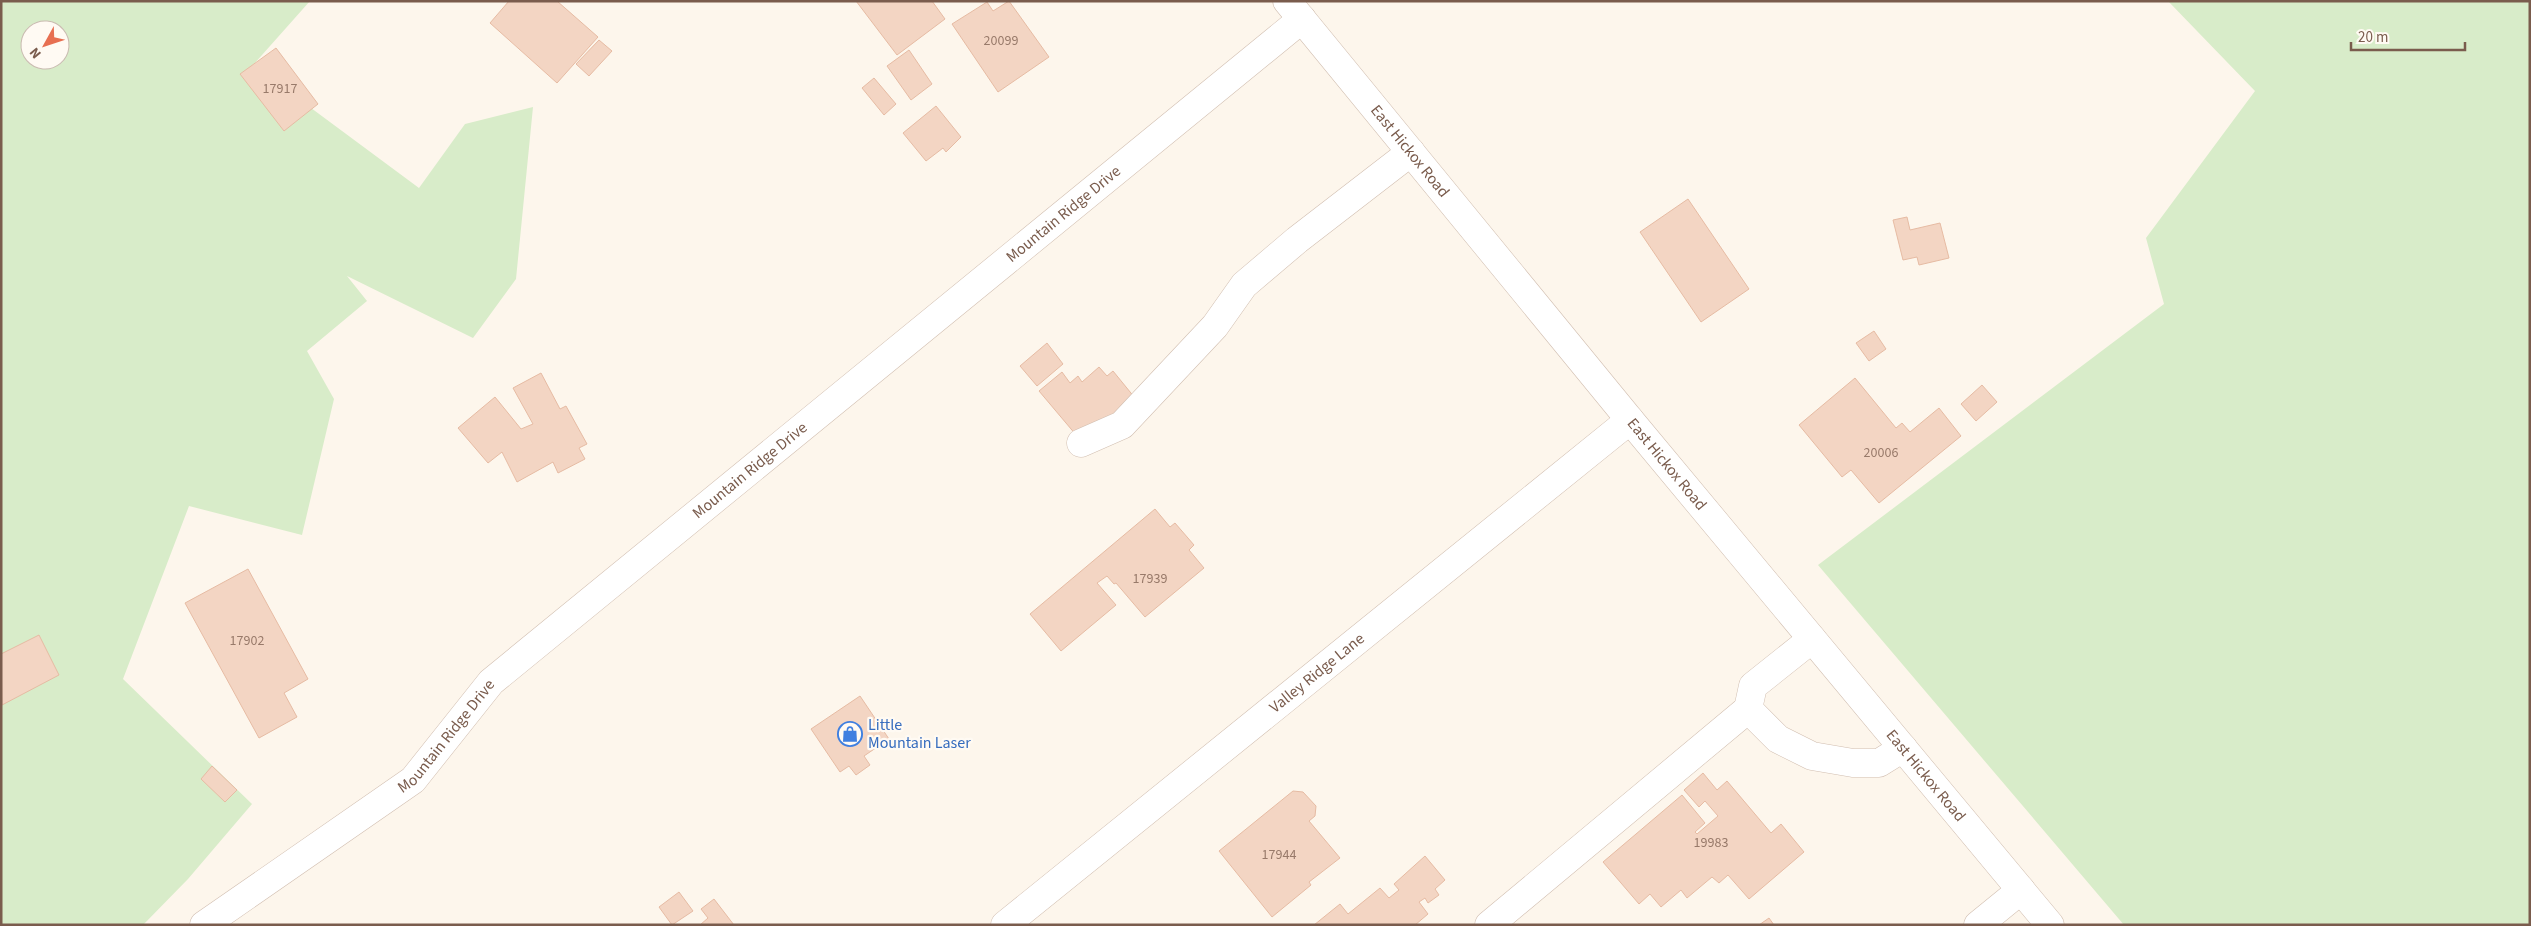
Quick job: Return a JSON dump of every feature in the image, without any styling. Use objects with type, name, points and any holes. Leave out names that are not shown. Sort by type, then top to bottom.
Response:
[{"type":"street","name":"East Hickox Road","points":[[1294,10],[1630,420],[2050,925]]},
{"type":"street","name":"Mountain Ridge Drive","points":[[204,925],[413,780],[491,682],[1294,10]]},
{"type":"street","points":[[1081,443],[1122,425],[1215,326],[1244,285],[1297,240],[1411,152]]},
{"type":"street","name":"Valley Ridge Lane","points":[[1005,925],[1630,420]]},
{"type":"street","points":[[1489,925],[1748,709],[1753,686],[1812,639]]},
{"type":"street","points":[[1748,709],[1778,739],[1812,756],[1853,764],[1879,763],[1903,748]]},
{"type":"street","points":[[1978,925],[2021,890]]},
{"type":"green space","points":[[1,1],[310,1],[253,65],[419,188],[465,124],[533,107],[516,279],[473,338],[347,276],[367,301],[307,351],[334,399],[302,535],[189,506],[123,679],[252,804],[188,879],[143,925],[1,925]]},
{"type":"green space","points":[[2168,1],[2530,1],[2530,925],[2124,925],[1818,565],[2164,304],[2146,238],[2255,91]]},
{"type":"building","points":[[509,1],[557,1],[598,37],[557,83],[490,23]]},
{"type":"building","points":[[856,1],[932,1],[945,19],[897,55]]},
{"type":"building","points":[[1009,1],[1049,57],[998,92],[952,24],[987,2],[993,11]]},
{"type":"building","points":[[599,40],[612,51],[589,76],[576,64]]},
{"type":"building","points":[[276,48],[318,104],[284,131],[240,74]]},
{"type":"building","points":[[909,50],[932,84],[911,100],[887,66]]},
{"type":"building","points":[[874,78],[896,104],[884,115],[862,88]]},
{"type":"building","points":[[936,106],[961,137],[946,152],[943,148],[926,161],[903,133]]},
{"type":"building","points":[[1688,199],[1749,289],[1701,322],[1640,232]]},
{"type":"building","points":[[1907,217],[1910,230],[1940,223],[1949,258],[1919,265],[1917,257],[1903,260],[1893,220]]},
{"type":"building","points":[[1874,331],[1886,349],[1869,361],[1856,343]]},
{"type":"building","points":[[1047,343],[1063,364],[1037,386],[1020,366]]},
{"type":"building","points":[[1099,367],[1107,376],[1113,371],[1135,398],[1082,442],[1039,391],[1062,372],[1070,383],[1078,376],[1082,382]]},
{"type":"building","points":[[541,373],[560,409],[566,406],[587,444],[579,448],[585,459],[558,473],[553,462],[517,482],[502,452],[488,463],[458,428],[495,397],[521,429],[533,424],[513,388]]},
{"type":"building","points":[[1855,378],[1896,428],[1902,423],[1910,432],[1939,408],[1961,436],[1879,503],[1851,470],[1842,477],[1799,425]]},
{"type":"building","points":[[1982,385],[1997,402],[1976,421],[1961,404]]},
{"type":"building","points":[[1155,509],[1170,527],[1175,523],[1194,545],[1189,550],[1204,568],[1145,617],[1116,583],[1114,584],[1107,576],[1097,583],[1116,605],[1061,651],[1030,614]]},
{"type":"building","points":[[248,569],[308,679],[284,693],[297,717],[259,738],[185,603]]},
{"type":"building","points":[[39,635],[59,675],[2,705],[1,654]]},
{"type":"building","name":"Little Mountain Laser","points":[[860,696],[889,739],[864,756],[870,765],[856,775],[849,766],[840,772],[811,729]]},
{"type":"building","points":[[212,766],[237,790],[225,802],[201,779]]},
{"type":"building","points":[[1703,773],[1717,790],[1727,781],[1771,833],[1781,824],[1804,852],[1749,899],[1728,875],[1719,883],[1712,877],[1687,898],[1681,890],[1661,907],[1650,894],[1639,904],[1603,862],[1682,795],[1705,823],[1695,832],[1697,834],[1718,816],[1705,801],[1699,807],[1684,790]]},
{"type":"building","points":[[1293,791],[1303,792],[1316,806],[1315,816],[1309,821],[1340,858],[1309,882],[1311,885],[1272,917],[1219,851]]},
{"type":"building","points":[[1425,856],[1445,880],[1435,889],[1439,895],[1428,903],[1425,898],[1419,902],[1428,914],[1415,925],[1314,925],[1340,904],[1348,914],[1380,888],[1389,898],[1399,890],[1394,884]]},
{"type":"building","points":[[679,892],[693,911],[672,925],[659,907]]},
{"type":"building","points":[[714,899],[734,925],[700,925],[708,918],[701,909]]},
{"type":"building","points":[[1769,918],[1774,925],[1759,925]]},
{"type":"place","name":"Little Mountain Laser","points":[[850,734]]}]
